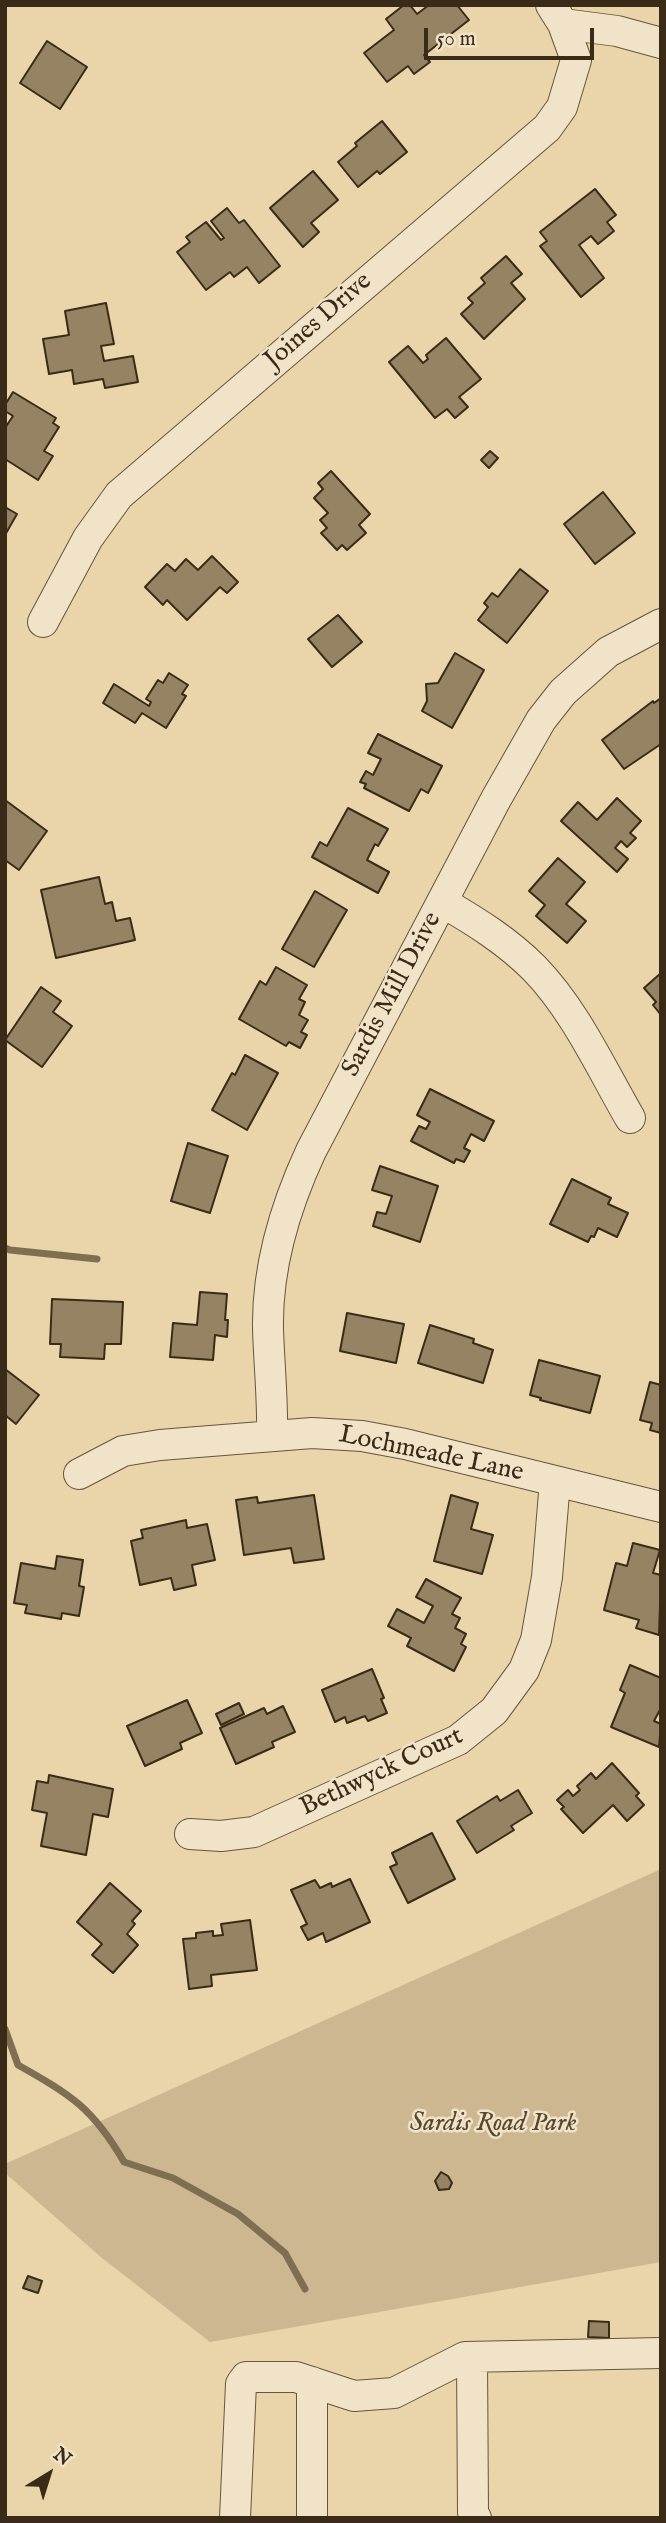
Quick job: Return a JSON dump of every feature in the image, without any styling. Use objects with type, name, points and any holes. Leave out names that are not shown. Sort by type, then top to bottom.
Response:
[{"type":"street","points":[[557,15],[661,43]]},
{"type":"street","name":"Joines Drive","points":[[43,622],[88,538],[119,495],[547,128],[562,107],[576,60],[557,15]]},
{"type":"street","name":"Sardis Mill Drive","points":[[272,1436],[268,1326],[278,1238],[288,1205],[311,1151],[496,799],[541,720],[563,692],[608,652],[661,624]]},
{"type":"street","points":[[442,902],[494,934],[535,970],[570,1015],[630,1118]]},
{"type":"street","name":"Lochmeade Lane","points":[[79,1474],[123,1451],[159,1445],[312,1433],[362,1436],[405,1444],[661,1507]]},
{"type":"street","name":"Bethwyck Court","points":[[190,1834],[221,1836],[254,1832],[458,1740],[494,1711],[524,1670],[536,1640],[547,1577],[555,1481]]},
{"type":"street","points":[[235,2518],[241,2384],[246,2377],[296,2377],[354,2396],[394,2393],[465,2357],[661,2353]]},
{"type":"street","points":[[472,2357],[473,2513],[476,2518]]},
{"type":"street","points":[[312,2382],[312,2518]]},
{"type":"green space","name":"Sardis Road Park","points":[[661,1869],[661,2262],[210,2342],[102,2258],[5,2173],[5,2164]]},
{"type":"building","points":[[404,5],[410,5],[417,14],[429,5],[457,5],[469,20],[424,55],[430,62],[414,74],[408,66],[387,82],[364,53],[394,30],[386,19]]},
{"type":"building","points":[[47,41],[87,67],[60,109],[20,83]]},
{"type":"building","points":[[382,121],[407,152],[380,174],[377,171],[358,187],[338,162],[357,146],[355,143]]},
{"type":"building","points":[[313,171],[338,200],[311,223],[319,232],[303,247],[270,208]]},
{"type":"building","points":[[595,189],[616,215],[607,222],[614,231],[598,244],[591,236],[579,245],[604,278],[581,297],[540,246],[547,241],[540,232]]},
{"type":"building","points":[[227,208],[239,223],[244,220],[280,266],[259,283],[247,267],[234,277],[230,272],[206,290],[177,252],[190,242],[186,237],[206,222],[221,240],[224,238],[211,221]]},
{"type":"building","points":[[506,256],[522,274],[511,283],[525,299],[484,339],[461,314],[473,303],[468,298],[485,283],[481,278]]},
{"type":"building","points":[[106,303],[114,344],[101,346],[104,361],[133,356],[138,382],[105,388],[103,379],[74,384],[72,370],[49,374],[43,339],[69,335],[65,311]]},
{"type":"building","points":[[446,338],[481,379],[459,397],[468,407],[455,418],[447,409],[435,418],[389,362],[408,346],[423,363],[428,359],[426,355]]},
{"type":"building","points":[[13,392],[56,418],[53,423],[59,427],[44,451],[53,456],[38,480],[5,459],[5,428],[13,416],[5,411],[5,405]]},
{"type":"building","points":[[490,451],[498,458],[489,468],[481,460]]},
{"type":"building","points":[[331,471],[370,514],[359,525],[366,533],[347,550],[342,545],[337,550],[321,533],[327,528],[320,520],[328,513],[314,498],[323,489],[318,483]]},
{"type":"building","points":[[603,492],[635,533],[595,564],[564,524]]},
{"type":"building","points":[[5,507],[17,514],[5,535]]},
{"type":"building","points":[[212,556],[238,582],[227,593],[220,587],[187,620],[167,600],[163,605],[145,587],[167,564],[175,571],[186,559],[198,570]]},
{"type":"building","points":[[520,569],[548,591],[507,643],[478,620],[488,607],[484,603],[492,593],[498,597]]},
{"type":"building","points":[[338,615],[362,642],[332,667],[308,639]]},
{"type":"building","points":[[455,653],[484,670],[452,728],[422,711],[427,701],[426,684],[438,683]]},
{"type":"building","points":[[169,673],[188,685],[182,694],[186,696],[166,728],[142,713],[135,723],[103,703],[114,684],[149,706],[151,702],[146,699],[158,680],[163,683]]},
{"type":"building","points":[[661,698],[661,744],[624,769],[602,740],[653,701],[654,703]]},
{"type":"building","points":[[378,734],[442,766],[428,793],[421,789],[409,811],[364,788],[366,784],[360,782],[366,771],[373,775],[381,759],[368,753]]},
{"type":"building","points":[[617,798],[641,821],[630,833],[636,838],[627,847],[621,841],[615,848],[628,859],[617,872],[561,821],[578,802],[597,820]]},
{"type":"building","points":[[5,800],[47,831],[19,870],[5,860]]},
{"type":"building","points":[[348,808],[388,829],[378,846],[375,844],[367,860],[389,872],[378,893],[312,857],[320,842],[327,846]]},
{"type":"building","points":[[558,858],[585,882],[566,904],[586,921],[567,943],[536,916],[545,905],[529,891]]},
{"type":"building","points":[[99,877],[105,904],[112,902],[116,921],[130,918],[135,940],[56,958],[41,890]]},
{"type":"building","points":[[315,891],[347,910],[314,967],[282,949]]},
{"type":"building","points":[[276,967],[307,985],[299,999],[305,1002],[299,1015],[308,1020],[301,1032],[307,1035],[300,1048],[289,1042],[286,1046],[239,1019],[260,981],[266,985]]},
{"type":"building","points":[[661,973],[661,1015],[653,1005],[656,1002],[644,988]]},
{"type":"building","points":[[41,987],[61,1001],[53,1012],[72,1026],[42,1067],[5,1040]]},
{"type":"building","points":[[245,1055],[278,1073],[247,1130],[212,1110]]},
{"type":"building","points":[[430,1089],[494,1121],[484,1141],[471,1134],[464,1148],[470,1151],[464,1162],[456,1159],[454,1163],[411,1141],[419,1126],[426,1129],[430,1122],[417,1115]]},
{"type":"building","points":[[188,1143],[228,1156],[210,1213],[171,1201]]},
{"type":"building","points":[[380,1166],[438,1186],[420,1242],[373,1226],[377,1212],[386,1214],[392,1196],[372,1190]]},
{"type":"building","points":[[572,1179],[611,1198],[608,1204],[628,1213],[617,1237],[598,1228],[588,1242],[550,1224]]},
{"type":"building","points":[[200,1292],[227,1294],[227,1337],[215,1335],[213,1360],[170,1357],[173,1323],[197,1325]]},
{"type":"building","points":[[52,1299],[123,1302],[121,1344],[105,1344],[104,1359],[60,1357],[61,1344],[50,1344]]},
{"type":"building","points":[[347,1313],[404,1324],[396,1363],[340,1351]]},
{"type":"building","points":[[430,1325],[474,1339],[473,1343],[493,1350],[483,1383],[418,1363]]},
{"type":"building","points":[[539,1360],[600,1376],[590,1413],[530,1395]]},
{"type":"building","points":[[5,1369],[39,1395],[16,1424],[5,1415]]},
{"type":"building","points":[[650,1382],[661,1385],[661,1433],[650,1430],[652,1423],[640,1420]]},
{"type":"building","points":[[314,1495],[324,1559],[294,1563],[291,1548],[244,1555],[236,1500],[257,1497],[258,1503]]},
{"type":"building","points":[[451,1495],[478,1503],[471,1529],[493,1535],[482,1574],[434,1561]]},
{"type":"building","points":[[186,1520],[187,1528],[207,1524],[215,1560],[192,1565],[196,1585],[174,1590],[171,1578],[140,1585],[131,1541],[143,1538],[141,1530]]},
{"type":"building","points":[[633,1543],[660,1550],[653,1573],[661,1575],[659,1635],[636,1628],[639,1620],[604,1610],[616,1563],[627,1566]]},
{"type":"building","points":[[57,1556],[83,1560],[79,1586],[84,1587],[79,1616],[62,1613],[61,1619],[25,1613],[27,1605],[14,1603],[21,1563],[55,1569]]},
{"type":"building","points":[[426,1579],[461,1598],[452,1614],[460,1618],[455,1628],[466,1634],[461,1644],[466,1647],[454,1671],[407,1646],[411,1638],[388,1626],[397,1609],[424,1623],[433,1606],[416,1597]]},
{"type":"building","points":[[630,1665],[661,1678],[661,1708],[654,1721],[661,1724],[659,1747],[611,1727],[625,1693],[620,1690]]},
{"type":"building","points":[[372,1669],[387,1713],[368,1721],[365,1716],[347,1723],[345,1717],[335,1722],[322,1690]]},
{"type":"building","points":[[187,1700],[202,1733],[180,1743],[182,1749],[145,1766],[127,1726]]},
{"type":"building","points":[[239,1703],[244,1714],[221,1725],[216,1714]]},
{"type":"building","points":[[283,1706],[295,1732],[272,1742],[274,1747],[236,1764],[220,1728],[264,1708],[267,1714]]},
{"type":"building","points":[[612,1763],[639,1793],[636,1796],[644,1805],[627,1821],[613,1805],[583,1833],[561,1809],[564,1807],[557,1800],[568,1790],[573,1796],[580,1790],[577,1786],[591,1773],[596,1779]]},
{"type":"building","points":[[49,1775],[113,1789],[108,1817],[93,1814],[86,1855],[41,1846],[47,1813],[32,1810],[37,1781],[48,1783]]},
{"type":"building","points":[[518,1790],[532,1813],[511,1826],[514,1830],[477,1853],[457,1821],[497,1796],[500,1801]]},
{"type":"building","points":[[432,1833],[455,1879],[408,1903],[390,1867],[397,1864],[392,1853]]},
{"type":"building","points":[[350,1879],[370,1922],[326,1942],[323,1933],[308,1940],[301,1927],[307,1924],[291,1890],[315,1880],[320,1888],[331,1883],[332,1887]]},
{"type":"building","points":[[110,1883],[141,1911],[132,1921],[135,1924],[127,1934],[138,1945],[113,1973],[92,1955],[102,1944],[77,1922]]},
{"type":"building","points":[[250,1920],[257,1970],[211,1975],[212,1986],[189,1989],[183,1939],[196,1938],[196,1933],[213,1931],[213,1936],[223,1935],[221,1924]]},
{"type":"building","points":[[441,2172],[448,2176],[452,2183],[449,2189],[439,2190],[435,2181]]},
{"type":"building","points":[[28,2276],[42,2281],[38,2293],[23,2288]]},
{"type":"building","points":[[589,2321],[609,2322],[609,2338],[588,2337]]},
{"type":"waterway","points":[[5,1248],[97,1259]]},
{"type":"waterway","points":[[5,2029],[18,2065],[79,2104],[102,2128],[124,2162],[173,2178],[238,2214],[285,2253],[305,2289]]}]
